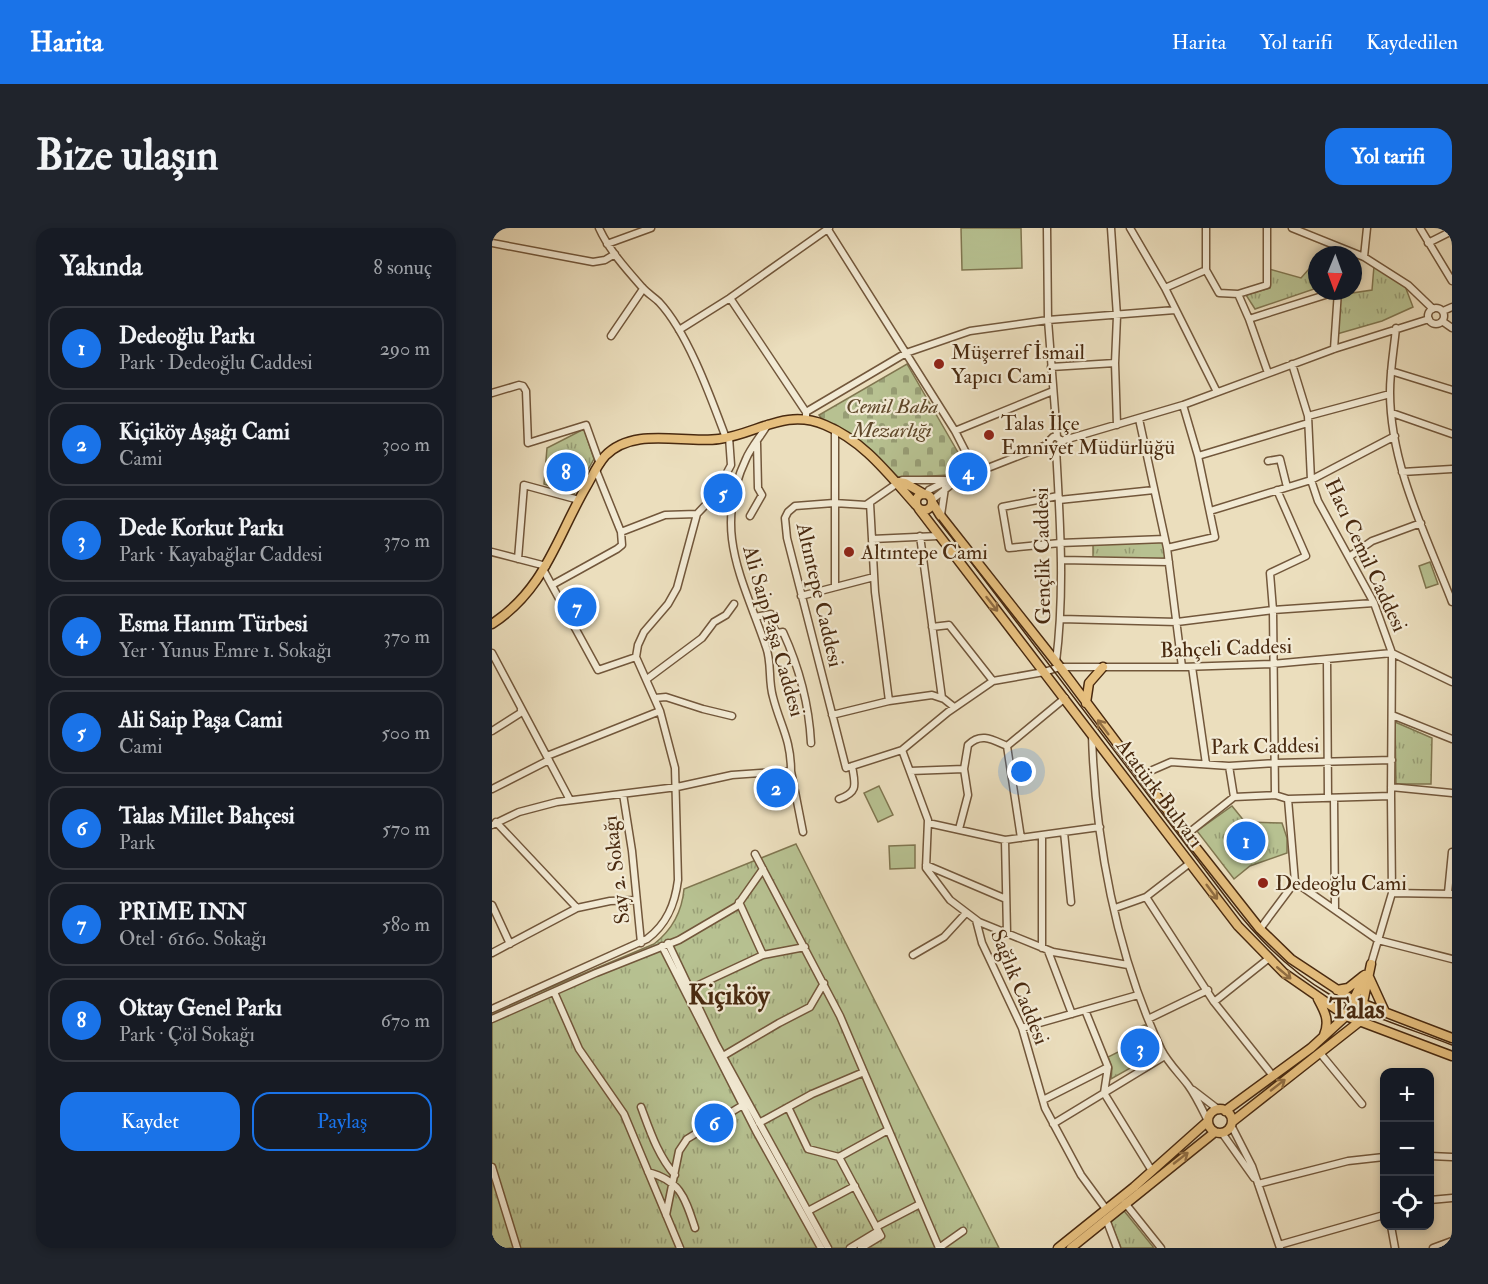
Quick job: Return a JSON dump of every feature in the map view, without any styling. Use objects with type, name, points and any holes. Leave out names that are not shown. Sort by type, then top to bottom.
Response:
[{"type":"main road","name":"Atatürk Bulvarı","points":[[492,624],[516,606],[529,592],[545,569],[598,467],[614,449],[637,440],[712,440],[806,416],[836,430],[867,451],[898,482],[1238,926],[1268,959],[1284,973],[1346,1016],[1452,1056]]},
{"type":"main road","name":"Atatürk Bulvarı","points":[[898,482],[905,483],[928,497],[1260,929],[1291,959],[1353,1000],[1452,1038]]},
{"type":"main road","points":[[917,497],[928,497],[928,509],[918,507],[917,497]]},
{"type":"main road","points":[[1086,704],[1089,683],[1103,667]]},
{"type":"main road","points":[[1058,1248],[1152,1171],[1208,1121],[1210,1115],[1222,1110],[1273,1076],[1323,1037],[1346,1016],[1371,963]]},
{"type":"main road","points":[[1337,990],[1348,988],[1367,975]]},
{"type":"main road","points":[[1071,1248],[1125,1203],[1218,1132],[1228,1130],[1232,1123],[1359,1022],[1367,975]]},
{"type":"main road","points":[[1367,975],[1385,1012]]},
{"type":"main road","points":[[1316,996],[1326,1013],[1328,1022],[1323,1037]]},
{"type":"main road","points":[[1331,1044],[1358,1031],[1376,1029]]},
{"type":"main road","points":[[1222,1110],[1230,1115],[1232,1123]]},
{"type":"main road","points":[[1208,1121],[1210,1127],[1218,1132]]},
{"type":"street","points":[[492,1009],[641,943],[663,924],[676,894],[679,872],[677,790],[673,756],[660,711],[636,657],[644,632],[668,604],[677,588],[697,514],[715,495],[731,465],[728,437],[679,330],[659,303],[643,289],[607,244],[599,228]]},
{"type":"street","points":[[679,330],[730,298],[828,228],[955,431],[976,472]]},
{"type":"street","points":[[1047,228],[1051,367],[1061,445],[1056,449],[1049,444]]},
{"type":"street","points":[[1111,228],[1117,316],[1114,363],[1118,425]]},
{"type":"street","points":[[1130,228],[1165,288],[1216,392]]},
{"type":"street","points":[[1206,228],[1206,270],[1219,293],[1238,294],[1266,285],[1267,228]]},
{"type":"street","points":[[1292,228],[1364,256],[1408,285],[1433,309],[1443,311],[1452,307]]},
{"type":"street","points":[[1314,236],[1315,228]]},
{"type":"street","points":[[1364,256],[1367,228]]},
{"type":"street","points":[[1420,228],[1452,281]]},
{"type":"street","points":[[607,244],[648,229]]},
{"type":"street","points":[[1428,243],[1452,231]]},
{"type":"street","points":[[492,243],[593,262],[605,260],[615,254]]},
{"type":"street","points":[[1165,288],[1206,270]]},
{"type":"street","points":[[611,336],[643,289]]},
{"type":"street","points":[[1238,294],[1268,373]]},
{"type":"street","points":[[730,298],[806,416],[906,353],[970,331],[1048,320],[1175,310]]},
{"type":"street","points":[[1249,319],[1309,300]]},
{"type":"street","points":[[1334,349],[1337,300]]},
{"type":"street","points":[[1429,319],[1429,313],[1433,309]]},
{"type":"street","points":[[1429,319],[1435,324],[1442,321],[1443,311]]},
{"type":"street","points":[[1049,444],[1051,438],[1059,439],[1139,419],[1334,349],[1429,319]]},
{"type":"street","points":[[1442,321],[1452,328]]},
{"type":"street","points":[[1396,328],[1390,394],[1402,472],[1452,602]]},
{"type":"street","points":[[1051,367],[1114,363]]},
{"type":"street","name":"Hacı Cemil Caddesi","points":[[1292,364],[1308,420],[1311,480],[1318,501],[1374,603],[1392,653],[1392,893],[1371,963]]},
{"type":"street","points":[[1391,371],[1452,390]]},
{"type":"street","points":[[492,393],[516,385],[525,388],[528,443],[585,425],[621,532],[622,544],[619,548],[552,585]]},
{"type":"street","points":[[955,431],[1053,391]]},
{"type":"street","points":[[1198,456],[1390,394]]},
{"type":"street","points":[[1167,548],[1215,537],[1198,456],[1183,405]]},
{"type":"street","points":[[1392,413],[1452,434]]},
{"type":"street","points":[[1139,419],[1166,540],[1182,667]]},
{"type":"street","name":"Ali Saip Paşa Caddesi","points":[[768,424],[747,456],[737,482],[730,525],[733,548],[768,652],[773,697],[789,743],[791,771],[803,831]]},
{"type":"street","points":[[835,587],[836,430]]},
{"type":"street","points":[[1210,511],[1311,480],[1395,436]]},
{"type":"street","points":[[750,516],[761,498],[758,488],[757,443]]},
{"type":"street","points":[[928,497],[935,487],[1049,444]]},
{"type":"street","name":"Gençlik Caddesi","points":[[1056,449],[1061,619],[1058,665]]},
{"type":"street","points":[[1268,461],[1280,459],[1287,487]]},
{"type":"street","points":[[1402,472],[1452,469]]},
{"type":"street","points":[[889,701],[874,577],[870,503],[898,482],[908,479],[953,480]]},
{"type":"street","points":[[928,497],[945,488],[953,480]]},
{"type":"street","points":[[518,559],[524,485],[579,500]]},
{"type":"street","points":[[940,515],[945,488]]},
{"type":"street","points":[[1154,490],[1059,498],[1002,507],[1009,548],[1060,543],[1166,540]]},
{"type":"street","points":[[1275,795],[1273,610],[1270,573],[1306,556],[1277,490]]},
{"type":"street","name":"Altıntepe Caddesi","points":[[840,799],[850,795],[855,788],[832,715],[801,596],[785,532],[785,518],[795,506],[834,503],[866,505],[870,503]]},
{"type":"street","points":[[621,532],[665,515],[697,514]]},
{"type":"street","points":[[1349,557],[1372,541],[1421,523]]},
{"type":"street","points":[[920,536],[942,698]]},
{"type":"street","points":[[872,539],[938,536]]},
{"type":"street","points":[[492,552],[545,569],[598,670],[636,657]]},
{"type":"street","points":[[1060,560],[1169,562]]},
{"type":"street","points":[[801,596],[874,577]]},
{"type":"street","points":[[1061,619],[1177,622],[1273,610],[1374,603]]},
{"type":"street","points":[[647,679],[702,638],[714,622],[726,615],[734,604]]},
{"type":"street","points":[[755,617],[771,614],[774,630],[778,633],[783,632],[792,652],[809,714],[811,743]]},
{"type":"street","points":[[932,627],[949,625],[993,681]]},
{"type":"street","points":[[492,653],[570,800]]},
{"type":"street","points":[[492,653],[522,712]]},
{"type":"street","points":[[1392,653],[1452,682]]},
{"type":"street","name":"Bahçeli Caddesi","points":[[1058,665],[1192,667],[1272,664],[1392,653]]},
{"type":"street","points":[[1327,659],[1328,762],[1335,909]]},
{"type":"street","points":[[849,767],[902,750],[954,707],[993,681],[1044,672],[1058,665]]},
{"type":"street","points":[[492,672],[499,667]]},
{"type":"street","points":[[1192,667],[1206,764]]},
{"type":"street","points":[[832,715],[889,701],[932,695],[942,698],[954,707]]},
{"type":"street","points":[[655,698],[666,697],[732,716]]},
{"type":"street","points":[[1007,746],[1065,698]]},
{"type":"street","points":[[492,789],[548,758],[660,711]]},
{"type":"street","points":[[492,732],[522,712]]},
{"type":"street","points":[[1392,715],[1452,739]]},
{"type":"street","points":[[1092,734],[1106,868],[1128,965],[1138,995],[1165,1056],[1190,1087],[1208,1121]]},
{"type":"street","points":[[959,830],[968,795],[964,769],[967,748],[973,741],[990,738],[1007,746]]},
{"type":"street","points":[[1007,746],[1021,838]]},
{"type":"street","points":[[902,750],[928,823],[926,865],[1006,899]]},
{"type":"street","name":"Park Caddesi","points":[[1141,776],[1171,762],[1229,766],[1392,760]]},
{"type":"street","points":[[1229,766],[1234,797]]},
{"type":"street","points":[[910,771],[964,769]]},
{"type":"street","points":[[577,908],[494,824],[532,808],[570,800],[677,790],[732,776],[791,771]]},
{"type":"street","points":[[1391,788],[1452,793]]},
{"type":"street","name":"Say 2. Sokağı","points":[[623,794],[632,851],[641,943]]},
{"type":"street","points":[[1186,835],[1234,797],[1275,795],[1288,799],[1391,796]]},
{"type":"street","points":[[1260,929],[1294,882],[1288,799]]},
{"type":"street","points":[[928,823],[1005,840],[1100,827]]},
{"type":"street","points":[[1064,832],[1071,902]]},
{"type":"street","points":[[1042,835],[1045,949],[1072,1014]]},
{"type":"street","points":[[1005,840],[1007,933]]},
{"type":"street","points":[[1392,893],[1450,893],[1452,852]]},
{"type":"street","points":[[756,854],[824,983],[939,1248],[963,1231]]},
{"type":"street","points":[[1115,908],[1146,897],[1190,863]]},
{"type":"street","name":"Sağlık Caddesi","points":[[926,865],[943,892],[976,920],[982,943],[1023,1028],[1043,1100],[1053,1124],[1081,1175],[1106,1209]]},
{"type":"street","points":[[492,1019],[679,940],[737,906],[763,869]]},
{"type":"street","points":[[1294,882],[1378,940],[1452,959]]},
{"type":"street","points":[[1146,897],[1214,1002],[1273,1076]]},
{"type":"street","points":[[492,953],[577,908],[610,901],[636,900]]},
{"type":"street","points":[[739,902],[763,955]]},
{"type":"street","points":[[492,905],[510,944]]},
{"type":"street","points":[[913,955],[944,937],[966,913]]},
{"type":"street","points":[[976,920],[1045,949],[1128,965]]},
{"type":"street","points":[[665,945],[828,1248]]},
{"type":"street","points":[[665,945],[743,1105],[821,1248]]},
{"type":"street","points":[[690,989],[763,955],[805,947]]},
{"type":"street","points":[[1214,1002],[1268,959]]},
{"type":"street","points":[[723,1056],[810,1007],[824,983]]},
{"type":"street","points":[[1148,1019],[1208,990]]},
{"type":"street","points":[[554,992],[579,1048],[624,1114],[680,1248]]},
{"type":"street","points":[[1023,1028],[1138,995]]},
{"type":"street","points":[[1085,1010],[1108,1067],[1104,1093],[1152,1171]]},
{"type":"street","points":[[1320,1053],[1362,1104]]},
{"type":"street","points":[[1053,1124],[1165,1056]]},
{"type":"street","points":[[1043,1100],[1108,1067]]},
{"type":"street","points":[[759,1123],[812,1094],[864,1072]]},
{"type":"street","points":[[1190,1087],[1222,1110]]},
{"type":"street","points":[[666,1215],[679,1151],[684,1142],[743,1105]]},
{"type":"street","points":[[641,1107],[651,1136],[665,1163],[675,1175]]},
{"type":"street","points":[[788,1107],[808,1149],[839,1157],[888,1130]]},
{"type":"street","points":[[1232,1123],[1249,1157],[1279,1246],[1380,1216]]},
{"type":"street","points":[[1218,1132],[1258,1184]]},
{"type":"street","points":[[1434,1156],[1452,1157]]},
{"type":"street","points":[[839,1157],[881,1236],[861,1248]]},
{"type":"street","points":[[1258,1184],[1348,1161],[1380,1157]]},
{"type":"street","points":[[492,1167],[517,1248]]},
{"type":"street","points":[[648,1172],[662,1176],[682,1192],[695,1228]]},
{"type":"street","points":[[808,1211],[855,1186]]},
{"type":"street","points":[[1434,1200],[1452,1198]]},
{"type":"street","points":[[1125,1203],[1161,1248]]},
{"type":"street","points":[[849,1248],[920,1204]]},
{"type":"street","points":[[1106,1220],[1117,1248]]},
{"type":"street","points":[[1392,1230],[1395,1248]]},
{"type":"street","points":[[1433,1248],[1452,1241]]},
{"type":"green space","points":[[961,228],[1021,228],[1022,268],[962,270]]},
{"type":"green space","points":[[1374,266],[1405,286],[1413,307],[1382,321],[1337,334],[1339,300],[1362,300],[1362,292],[1372,290]]},
{"type":"green space","points":[[1269,269],[1301,278],[1308,270],[1308,291],[1255,309],[1246,295],[1270,288]]},
{"type":"green space","name":"Cemil Baba Mezarlığı","points":[[907,364],[967,468],[962,471],[964,474],[899,478],[862,445],[819,415]]},
{"type":"green space","points":[[584,429],[594,459],[574,494],[544,484],[547,448]]},
{"type":"green space","points":[[1164,540],[1165,559],[1093,558],[1093,542]]},
{"type":"green space","points":[[1430,562],[1438,584],[1426,588],[1419,566]]},
{"type":"green space","points":[[1395,722],[1432,738],[1431,784],[1396,784]]},
{"type":"green space","points":[[879,786],[893,815],[878,822],[864,793]]},
{"type":"green space","points":[[1232,806],[1245,822],[1282,823],[1287,838],[1287,853],[1250,866],[1234,879],[1197,831]]},
{"type":"green space","points":[[796,844],[999,1248],[498,1248],[492,1235],[492,1012],[654,944],[675,920],[684,889]]},
{"type":"green space","points":[[915,845],[915,868],[890,869],[889,846]]},
{"type":"green space","points":[[1145,1025],[1157,1053],[1111,1079],[1112,1068],[1108,1057],[1134,1044],[1137,1027]]},
{"type":"green space","points":[[1121,1207],[1154,1248],[1121,1248],[1109,1218]]},
{"type":"tram line","points":[[939,520],[1252,930],[1288,965],[1329,994],[1373,1016],[1452,1045]]},
{"type":"place","name":"Müşerref İsmail Yapıcı Cami","points":[[939,364]]},
{"type":"place","name":"Talas İlçe Emniyet Müdürlüğü","points":[[989,435]]},
{"type":"place","name":"Oktay Genel Parkı","points":[[566,472]]},
{"type":"place","name":"Esma Hanım Türbesi","points":[[968,472]]},
{"type":"place","name":"Ali Saip Paşa Cami","points":[[723,493]]},
{"type":"place","name":"Altıntepe Cami","points":[[849,552]]},
{"type":"place","name":"PRIME INN","points":[[577,607]]},
{"type":"place","name":"Kiçiköy Aşağı Cami","points":[[776,788]]},
{"type":"place","name":"Dedeoğlu Parkı","points":[[1246,841]]},
{"type":"place","name":"Dedeoğlu Cami","points":[[1263,883]]},
{"type":"place","name":"Dede Korkut Parkı","points":[[1140,1048]]},
{"type":"place","name":"Talas Millet Bahçesi","points":[[714,1123]]},
{"type":"district","name":"Kiçiköy","points":[[729,995]]},
{"type":"district","name":"Talas","points":[[1357,1009]]}]
